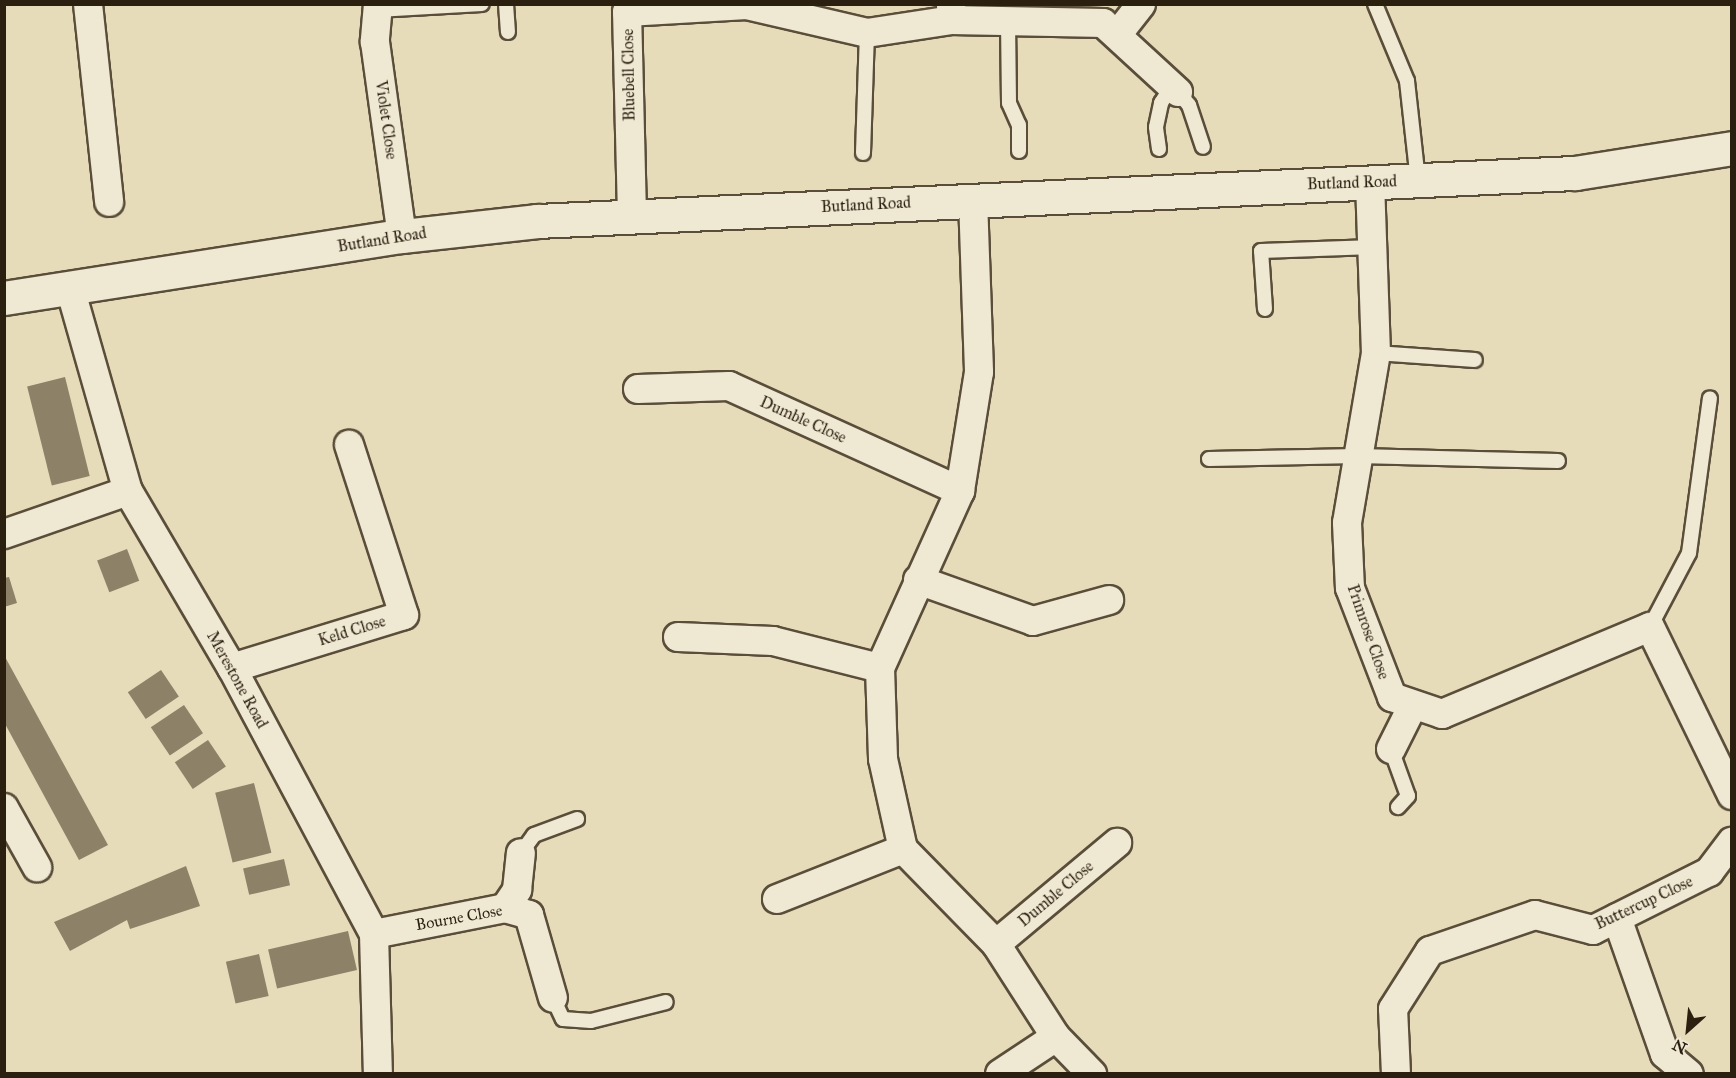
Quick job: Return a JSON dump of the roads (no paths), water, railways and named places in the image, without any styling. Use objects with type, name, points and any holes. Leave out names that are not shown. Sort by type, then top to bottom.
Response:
[{"type":"street","points":[[88,4],[109,202]]},
{"type":"street","points":[[1117,35],[1141,4]]},
{"type":"street","name":"Bluebell Close","points":[[632,216],[627,12],[712,5],[747,5],[867,33],[952,12],[1008,21],[1102,22],[1175,89]]},
{"type":"street","name":"Violet Close","points":[[377,7],[375,42],[402,236]]},
{"type":"street","name":"Butland Road","points":[[4,298],[402,236],[537,220],[1575,173],[1731,148]]},
{"type":"street","name":"Primrose Close","points":[[1370,182],[1376,353],[1347,523],[1350,588],[1392,698],[1442,714],[1650,627]]},
{"type":"street","points":[[973,200],[979,372],[960,490],[880,668],[882,759],[903,849],[996,944],[1056,1037],[1092,1074]]},
{"type":"street","name":"Merestone Road","points":[[70,288],[128,491],[232,668],[374,934],[378,1074]]},
{"type":"street","name":"Dumble Close","points":[[638,388],[729,386],[960,490]]},
{"type":"street","name":"Keld Close","points":[[232,668],[404,615],[349,445]]},
{"type":"street","points":[[4,534],[128,491]]},
{"type":"street","points":[[918,580],[1033,621],[1109,600]]},
{"type":"street","points":[[1650,627],[1731,795]]},
{"type":"street","points":[[678,637],[773,640],[880,668]]},
{"type":"street","points":[[1391,749],[1413,705]]},
{"type":"street","points":[[4,808],[12,838],[37,867]]},
{"type":"street","name":"Buttercup Close","points":[[1396,1074],[1393,1009],[1430,951],[1535,915],[1593,930],[1709,872],[1731,842]]},
{"type":"street","name":"Dumble Close","points":[[996,944],[1117,843]]},
{"type":"street","points":[[777,899],[903,849]]},
{"type":"street","points":[[505,908],[517,890],[521,853]]},
{"type":"street","name":"Bourne Close","points":[[374,934],[505,908],[529,915],[553,998]]},
{"type":"street","points":[[1617,918],[1665,1054],[1689,1074]]},
{"type":"street","points":[[1000,1074],[1056,1037]]},
{"type":"lane","points":[[377,7],[482,4]]},
{"type":"lane","points":[[506,4],[508,33]]},
{"type":"lane","points":[[1375,4],[1407,81],[1418,181]]},
{"type":"lane","points":[[1008,21],[1009,103],[1019,125],[1018,151]]},
{"type":"lane","points":[[863,153],[867,33]]},
{"type":"lane","points":[[1159,149],[1156,127],[1161,103],[1175,89],[1189,105],[1203,147]]},
{"type":"lane","points":[[1265,309],[1261,251],[1374,247]]},
{"type":"lane","points":[[1376,353],[1476,360]]},
{"type":"lane","points":[[1650,627],[1689,553],[1710,398]]},
{"type":"lane","points":[[1209,459],[1358,456],[1558,461]]},
{"type":"lane","points":[[1391,749],[1408,796],[1398,807]]},
{"type":"lane","points":[[521,853],[534,834],[577,819]]},
{"type":"lane","points":[[553,998],[563,1019],[591,1020],[666,1002]]}]
